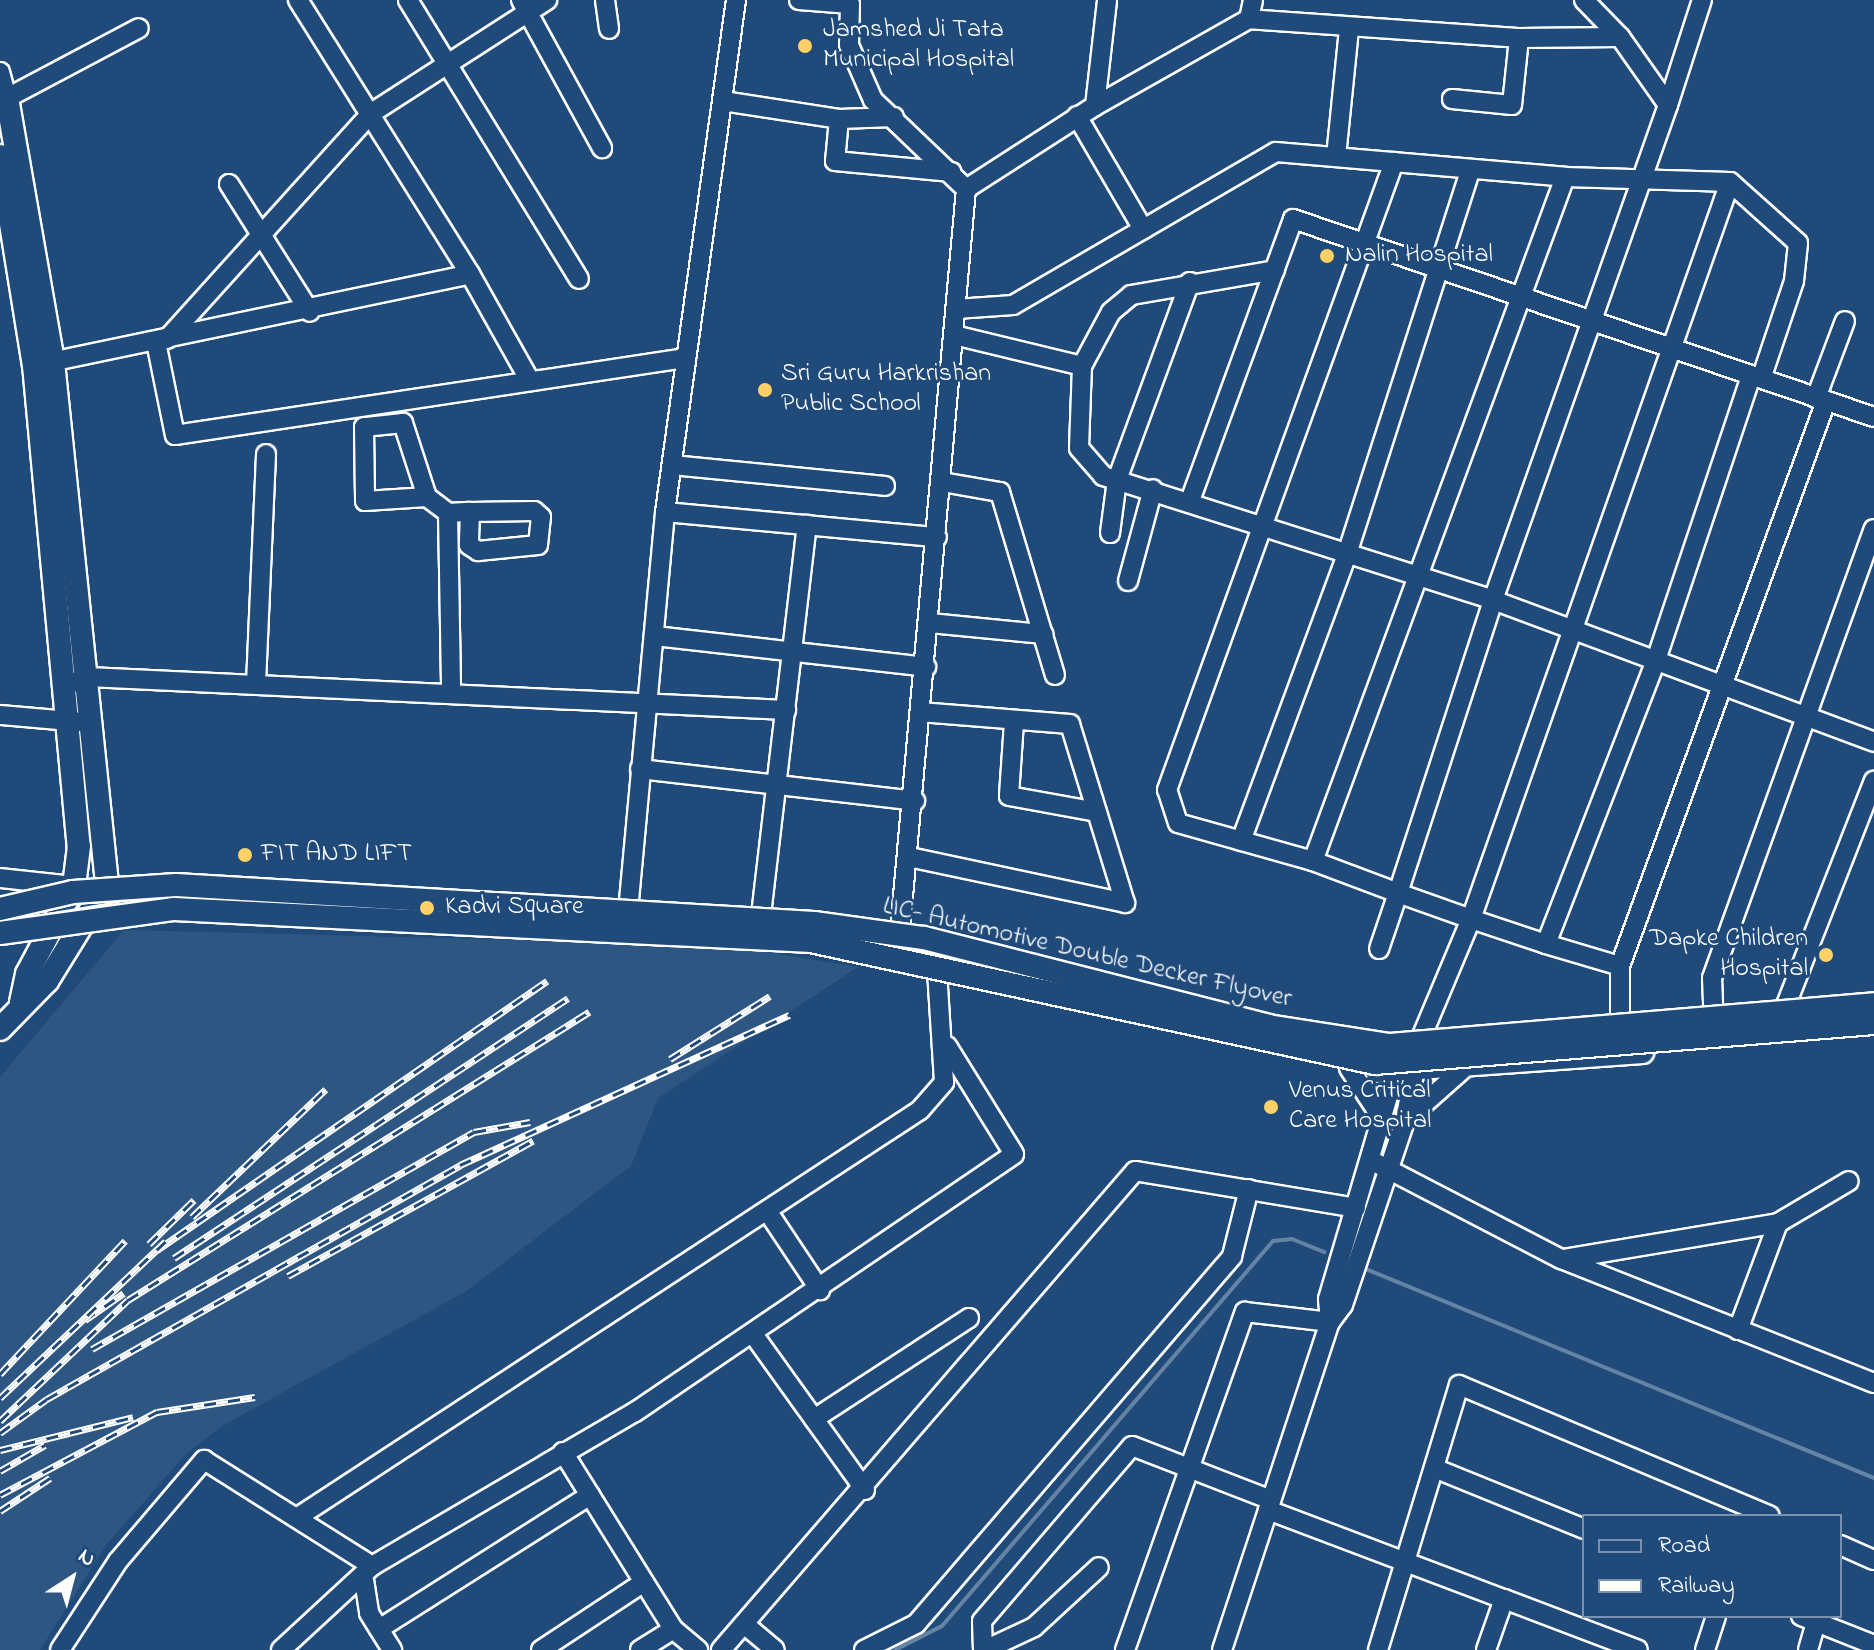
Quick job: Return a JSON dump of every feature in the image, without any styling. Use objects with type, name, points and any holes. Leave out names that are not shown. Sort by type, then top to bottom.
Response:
[{"type":"main road","points":[[0,1029],[21,1002],[47,981],[86,924],[107,884],[92,722],[77,681],[43,363],[4,96]]},
{"type":"main road","points":[[0,156],[8,264],[43,363]]},
{"type":"main road","points":[[21,1002],[27,974],[57,928],[74,886],[79,846],[68,721],[77,681]]},
{"type":"main road","points":[[0,906],[74,886],[178,878],[761,915],[900,930],[1251,1015],[1410,1038],[1786,1005],[1874,1002]]},
{"type":"main road","name":"LIC- Automotive Double Decker Flyover","points":[[0,906],[73,892],[176,885],[814,923],[924,938],[1268,1026],[1390,1045],[1874,1002]]},
{"type":"main road","name":"LIC- Automotive Double Decker Flyover","points":[[0,933],[174,909],[811,941],[1375,1063],[1874,1023]]},
{"type":"main road","points":[[0,940],[86,924],[175,916],[811,947],[937,970],[1349,1068],[1408,1072],[1874,1032]]},
{"type":"street","points":[[298,0],[470,274],[529,379]]},
{"type":"street","points":[[408,0],[579,279]]},
{"type":"street","points":[[161,340],[370,114],[447,64],[524,6],[547,0]]},
{"type":"street","points":[[605,0],[609,29]]},
{"type":"street","points":[[626,940],[644,703],[655,636],[665,512],[736,0]]},
{"type":"street","points":[[798,0],[850,2],[855,67],[894,117],[966,189],[915,801],[900,930]]},
{"type":"street","points":[[1095,106],[1107,0]]},
{"type":"street","points":[[1249,19],[1253,0]]},
{"type":"street","points":[[1584,0],[1620,37],[1668,105]]},
{"type":"street","points":[[1379,949],[1493,600],[1668,105],[1702,0]]},
{"type":"street","points":[[524,6],[602,148]]},
{"type":"street","points":[[966,189],[1077,116],[1249,19],[1349,29],[1519,38],[1620,37]]},
{"type":"street","points":[[0,72],[4,96],[139,28]]},
{"type":"street","points":[[1336,157],[1349,29]]},
{"type":"street","points":[[1452,99],[1512,105],[1519,38]]},
{"type":"street","points":[[723,101],[839,119],[894,117]]},
{"type":"street","points":[[1077,116],[1143,229]]},
{"type":"street","points":[[839,119],[835,161],[951,172]]},
{"type":"street","points":[[956,309],[1013,305],[1276,152],[1565,177],[1730,182],[1798,243],[1794,281],[1756,378],[1655,663],[1546,944]]},
{"type":"street","points":[[1394,162],[1368,244],[1167,790],[1178,823],[1313,861],[1471,919],[1620,966]]},
{"type":"street","points":[[1241,841],[1348,551],[1471,169]]},
{"type":"street","points":[[1313,861],[1565,177]]},
{"type":"street","points":[[1222,1650],[1330,1322],[1343,1305],[1405,1121],[1410,1038],[1471,919],[1576,633],[1730,182]]},
{"type":"street","points":[[229,184],[310,312]]},
{"type":"street","points":[[1191,498],[1293,219],[1874,417]]},
{"type":"street","points":[[1275,270],[1190,282],[1131,295],[1111,312],[1082,366],[1079,448],[1084,462],[1117,480],[1191,498],[1493,600],[1655,663],[1726,686],[1874,742]]},
{"type":"street","points":[[43,363],[310,312],[470,274]]},
{"type":"street","points":[[1110,533],[1117,480],[1190,282]]},
{"type":"street","points":[[1620,1020],[1620,966],[1726,686],[1845,321]]},
{"type":"street","points":[[954,335],[1082,366]]},
{"type":"street","points":[[161,340],[175,435],[529,379],[686,358]]},
{"type":"street","points":[[427,497],[365,501],[364,427],[403,423],[427,497],[448,513],[470,512]]},
{"type":"street","points":[[256,684],[266,454]]},
{"type":"street","points":[[672,465],[885,486]]},
{"type":"street","points":[[942,482],[1000,492],[1055,675]]},
{"type":"street","points":[[1128,581],[1153,489]]},
{"type":"street","points":[[665,512],[937,537]]},
{"type":"street","points":[[448,513],[451,692]]},
{"type":"street","points":[[761,915],[774,783],[786,710],[807,525]]},
{"type":"street","points":[[1715,1044],[1712,978],[1808,719],[1874,529]]},
{"type":"street","points":[[930,623],[1043,634]]},
{"type":"street","points":[[655,636],[926,667]]},
{"type":"street","points":[[77,681],[256,684],[786,710]]},
{"type":"street","points":[[909,857],[1125,903],[1070,724],[1014,722],[922,712]]},
{"type":"street","points":[[0,715],[92,722]]},
{"type":"street","points":[[1014,722],[1009,796],[1097,812]]},
{"type":"street","points":[[640,769],[915,801]]},
{"type":"street","points":[[1786,1005],[1874,781]]},
{"type":"street","points":[[0,878],[74,886]]},
{"type":"street","points":[[298,1517],[920,1110],[944,1082],[947,1046],[937,970]]},
{"type":"street","points":[[281,1650],[368,1573],[753,1334],[1014,1154],[947,1046]]},
{"type":"street","points":[[1349,1068],[1385,1123]]},
{"type":"street","points":[[1405,1121],[1463,1069]]},
{"type":"street","points":[[1330,1322],[1328,1299],[1356,1208],[1385,1123],[1408,1072]]},
{"type":"street","points":[[1372,1161],[1561,1259],[1874,1383]]},
{"type":"street","points":[[721,1650],[865,1490],[1135,1171],[1356,1208]]},
{"type":"street","points":[[1561,1259],[1778,1223],[1849,1181]]},
{"type":"street","points":[[864,1650],[916,1624],[1232,1256],[1249,1189]]},
{"type":"street","points":[[768,1212],[820,1290]]},
{"type":"street","points":[[1738,1330],[1778,1223]]},
{"type":"street","points":[[1125,1650],[1245,1312],[1330,1322]]},
{"type":"street","points":[[814,1419],[969,1318]]},
{"type":"street","points":[[753,1334],[865,1490]]},
{"type":"street","points":[[1378,1650],[1459,1385],[1758,1514]]},
{"type":"street","points":[[1099,1567],[1034,1627],[984,1650],[982,1621],[1132,1446],[1405,1562],[1638,1650]]},
{"type":"street","points":[[563,1452],[673,1629],[698,1650]]},
{"type":"street","points":[[60,1650],[135,1539],[204,1460],[298,1517],[368,1573],[379,1629],[392,1650]]},
{"type":"street","points":[[1434,1468],[1582,1528]]},
{"type":"street","points":[[379,1629],[590,1495]]},
{"type":"street","points":[[1842,1546],[1874,1560]]},
{"type":"street","points":[[541,1650],[644,1582]]},
{"type":"street","points":[[1486,1650],[1504,1599]]},
{"type":"street","points":[[1705,1650],[1715,1618]]},
{"type":"street","points":[[1808,1650],[1808,1619],[1874,1645]]},
{"type":"street","points":[[744,1624],[775,1650]]},
{"type":"street","points":[[640,1650],[673,1629]]},
{"type":"shaded area","points":[[124,930],[721,945],[858,967],[658,1098],[631,1166],[465,1292],[222,1426],[186,1454],[106,1545],[40,1650],[0,1650],[0,1077]]},
{"type":"waterway","points":[[895,1650],[942,1626],[1273,1241],[1292,1239],[1324,1252]]},
{"type":"waterway","points":[[1361,1267],[1874,1478]]},
{"type":"railway","points":[[0,924],[148,899],[820,936],[924,953],[1323,1052],[1400,1057],[1874,1015]]},
{"type":"railway","points":[[157,1250],[547,981]]},
{"type":"railway","points":[[670,1059],[770,996]]},
{"type":"railway","points":[[174,1258],[568,998]]},
{"type":"railway","points":[[0,1421],[128,1300],[589,1012]]},
{"type":"railway","points":[[0,1433],[47,1399],[460,1165],[789,1015]]},
{"type":"railway","points":[[192,1217],[326,1089]]},
{"type":"railway","points":[[92,1349],[474,1132],[530,1122]]},
{"type":"railway","points":[[288,1276],[533,1141]]},
{"type":"railway","points":[[149,1244],[194,1200]]},
{"type":"railway","points":[[0,1374],[125,1241]]},
{"type":"railway","points":[[0,1398],[166,1241]]},
{"type":"railway","points":[[85,1320],[124,1293]]},
{"type":"railway","points":[[0,1495],[157,1412],[255,1397]]},
{"type":"railway","points":[[0,1450],[133,1417]]},
{"type":"railway","points":[[0,1471],[45,1445]]},
{"type":"railway","points":[[0,1511],[50,1478]]},
{"type":"place","name":"Jamshed Ji Tata Municipal Hospital","points":[[805,46]]},
{"type":"place","name":"Nalin Hospital","points":[[1327,256]]},
{"type":"place","name":"Sri Guru Harkrishan Public School","points":[[765,390]]},
{"type":"place","name":"FIT AND LIFT","points":[[245,855]]},
{"type":"place","name":"Kadvi Square","points":[[427,908]]},
{"type":"place","name":"Dapke Children Hospital","points":[[1826,955]]},
{"type":"place","name":"Venus Critical Care Hospital","points":[[1271,1107]]}]
